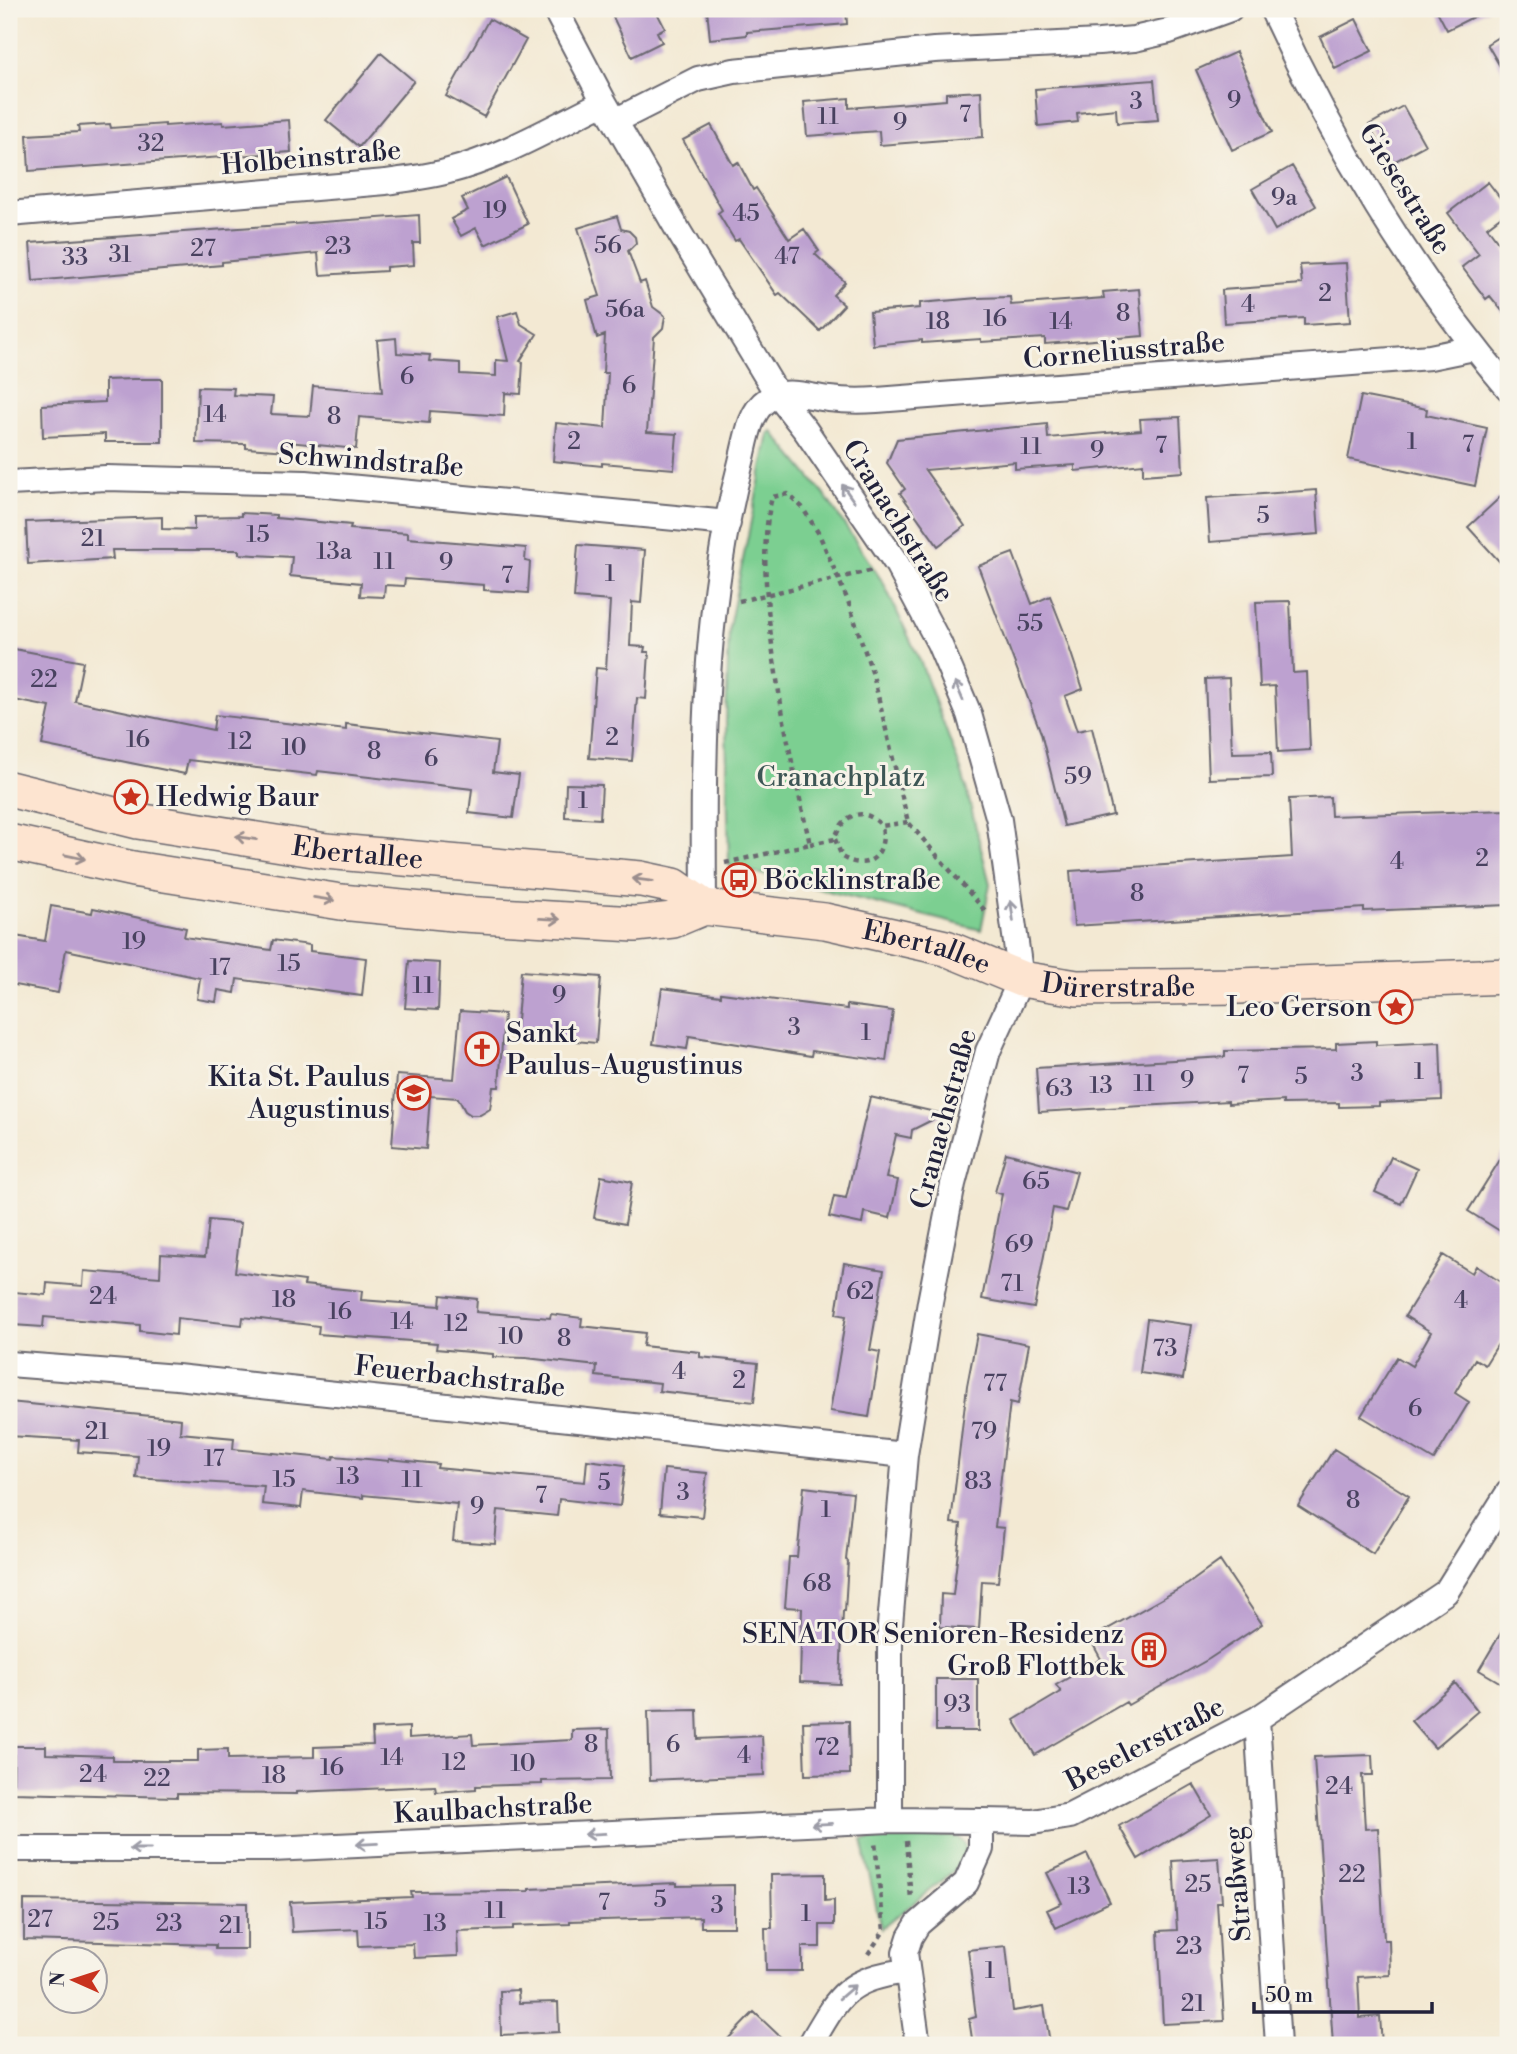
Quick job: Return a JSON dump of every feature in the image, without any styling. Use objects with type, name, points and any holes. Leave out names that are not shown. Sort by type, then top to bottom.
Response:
[{"type":"main road","name":"Ebertallee","points":[[9,789],[138,821],[326,851],[641,879],[674,886],[704,907],[825,921],[946,948],[1021,979]]},
{"type":"main road","name":"Ebertallee","points":[[9,842],[133,869],[341,902],[463,914],[635,924],[673,920],[704,907]]},
{"type":"main road","name":"Dürerstraße","points":[[1021,979],[1077,989],[1508,976]]},
{"type":"street","name":"Cranachstraße","points":[[555,9],[609,111],[777,394],[897,564],[939,643],[969,714],[999,820],[1021,979],[988,1051],[953,1184],[905,1455],[890,1625],[890,1820]]},
{"type":"street","name":"Holbeinstraße","points":[[9,214],[422,177],[493,156],[698,79],[734,71],[934,50],[1134,38],[1180,28],[1230,9]]},
{"type":"street","name":"Giesestraße","points":[[1272,9],[1301,73],[1408,252],[1474,348],[1508,388]]},
{"type":"street","name":"Corneliusstraße","points":[[777,394],[829,400],[877,400],[1430,357],[1474,348]]},
{"type":"street","points":[[704,907],[705,691],[714,607],[738,472],[755,414],[764,402],[777,394]]},
{"type":"street","name":"Schwindstraße","points":[[9,483],[106,478],[306,483],[728,523]]},
{"type":"street","name":"Feuerbachstraße","points":[[9,1364],[177,1377],[905,1455]]},
{"type":"street","name":"Beselerstraße","points":[[981,1821],[1033,1822],[1070,1816],[1257,1719],[1446,1592],[1508,1493]]},
{"type":"street","name":"Straßweg","points":[[1257,1719],[1278,2045]]},
{"type":"street","name":"Kaulbachstraße","points":[[9,1849],[272,1849],[890,1820],[981,1821]]},
{"type":"street","points":[[918,2045],[905,1953],[909,1937],[918,1924],[966,1883],[981,1849],[981,1821]]},
{"type":"street","points":[[810,2045],[833,2005],[849,1987],[872,1977],[907,1970]]},
{"type":"path","points":[[810,845],[786,737],[767,596],[766,522],[772,497],[788,494],[802,507],[819,534],[839,578],[873,676],[908,822],[990,917]]},
{"type":"path","points":[[714,607],[897,564]]},
{"type":"path","points":[[855,815],[874,817],[881,826],[882,847],[869,862],[849,861],[842,857],[835,839],[838,828],[846,819],[855,815]]},
{"type":"path","points":[[881,826],[908,822]]},
{"type":"path","points":[[719,864],[835,839]]},
{"type":"path","points":[[890,1820],[918,1924]]},
{"type":"path","points":[[860,1982],[858,1963],[884,1931],[890,1820]]},
{"type":"green space","name":"Cranachplatz","points":[[772,431],[824,494],[884,584],[920,661],[963,776],[990,884],[981,930],[729,866],[726,721],[729,627],[769,434]]},
{"type":"green space","points":[[952,1836],[959,1838],[966,1848],[961,1865],[881,1929],[862,1840]]},
{"type":"building","points":[[629,9],[655,9],[665,28],[657,32],[662,42],[632,57],[613,17]]},
{"type":"building","points":[[707,9],[846,9],[847,24],[747,32],[747,35],[710,39]]},
{"type":"building","points":[[1436,9],[1489,9],[1447,30]]},
{"type":"building","points":[[489,19],[526,40],[484,117],[446,96]]},
{"type":"building","points":[[1356,19],[1372,51],[1335,69],[1320,37]]},
{"type":"building","points":[[1508,31],[1508,80],[1487,44]]},
{"type":"building","points":[[1236,52],[1272,132],[1232,150],[1196,70]]},
{"type":"building","points":[[381,53],[414,81],[359,147],[326,120]]},
{"type":"building","points":[[1154,80],[1158,120],[1117,123],[1116,109],[1077,113],[1078,122],[1038,126],[1035,89]]},
{"type":"building","points":[[981,91],[983,137],[880,145],[879,131],[807,136],[804,102],[849,98],[849,108],[946,100],[946,93]]},
{"type":"building","points":[[1403,106],[1425,145],[1390,164],[1369,125]]},
{"type":"building","points":[[289,120],[291,152],[29,171],[27,135],[79,132],[78,126],[110,124],[111,128]]},
{"type":"building","points":[[711,125],[733,165],[738,162],[753,190],[756,188],[789,239],[804,229],[819,251],[815,254],[845,282],[833,295],[844,305],[820,331],[780,293],[777,295],[739,239],[735,241],[718,213],[722,210],[683,140]]},
{"type":"building","points":[[1292,166],[1316,206],[1275,230],[1252,189]]},
{"type":"building","points":[[506,177],[528,224],[485,245],[476,228],[461,236],[451,219],[468,210],[462,198]]},
{"type":"building","points":[[1488,182],[1508,208],[1508,211],[1487,227],[1508,255],[1508,318],[1490,296],[1486,299],[1462,267],[1479,254],[1448,213]]},
{"type":"building","points":[[419,215],[420,243],[413,243],[414,265],[386,267],[386,271],[320,275],[318,253],[222,262],[222,265],[33,281],[30,243]]},
{"type":"building","points":[[617,216],[621,229],[629,231],[635,237],[636,243],[628,251],[640,283],[645,281],[653,307],[665,316],[663,328],[654,337],[647,432],[677,434],[674,469],[553,461],[556,423],[605,428],[608,373],[603,373],[605,335],[597,338],[587,300],[600,296],[578,228]]},
{"type":"building","points":[[1346,263],[1350,322],[1304,325],[1304,318],[1224,323],[1222,290],[1302,284],[1300,265]]},
{"type":"building","points":[[1139,289],[1143,336],[1045,344],[1045,338],[922,343],[922,340],[873,345],[870,312],[920,308],[920,303],[978,298],[1010,297],[1011,305],[1104,298],[1103,292]]},
{"type":"building","points":[[517,311],[521,324],[537,334],[520,361],[523,362],[521,394],[505,393],[504,416],[430,411],[429,423],[359,417],[356,449],[289,442],[289,451],[246,448],[246,444],[196,443],[198,387],[234,388],[233,395],[273,397],[271,414],[310,416],[313,386],[382,392],[377,340],[396,338],[397,353],[430,355],[429,361],[460,363],[460,374],[496,376],[496,360],[508,361],[497,317]]},
{"type":"building","points":[[162,379],[162,442],[105,442],[105,434],[43,437],[42,405],[105,402],[105,380]]},
{"type":"building","points":[[1361,396],[1427,409],[1426,415],[1487,428],[1475,486],[1348,459]]},
{"type":"building","points":[[1180,417],[1183,472],[1143,475],[1143,464],[1075,471],[1075,465],[1015,469],[1015,462],[925,470],[965,526],[938,546],[900,493],[905,489],[887,463],[897,439],[1047,424],[1048,438],[1141,430],[1140,419]]},
{"type":"building","points":[[1316,490],[1319,534],[1210,542],[1207,498]]},
{"type":"building","points":[[1508,490],[1508,571],[1468,527]]},
{"type":"building","points":[[241,513],[351,525],[350,529],[408,533],[408,538],[526,548],[525,561],[530,562],[528,593],[484,590],[484,585],[405,579],[404,586],[385,585],[384,597],[360,596],[361,583],[290,576],[292,557],[239,554],[239,550],[112,550],[113,559],[28,564],[26,522],[162,517],[162,529],[194,530],[194,517],[241,516]]},
{"type":"building","points":[[578,545],[645,550],[641,603],[632,602],[630,646],[645,647],[644,652],[649,652],[646,699],[637,698],[632,761],[589,758],[596,668],[606,669],[610,601],[574,598]]},
{"type":"building","points":[[1013,553],[1032,604],[1050,596],[1063,629],[1083,689],[1065,696],[1077,731],[1092,728],[1113,815],[1064,826],[1041,733],[978,566]]},
{"type":"building","points":[[1290,601],[1293,673],[1307,672],[1310,750],[1278,752],[1275,686],[1260,687],[1256,602]]},
{"type":"building","points":[[9,648],[83,662],[75,701],[213,730],[215,715],[346,730],[346,724],[497,742],[493,772],[519,775],[513,818],[469,813],[472,789],[318,771],[317,775],[188,760],[185,774],[42,745],[50,707],[9,699]]},
{"type":"building","points":[[1229,678],[1232,753],[1271,752],[1272,777],[1209,779],[1205,679]]},
{"type":"building","points":[[566,784],[602,785],[600,819],[565,817]]},
{"type":"building","points":[[1330,797],[1331,816],[1508,810],[1508,905],[1364,911],[1364,908],[1074,926],[1070,871],[1292,857],[1289,799]]},
{"type":"building","points":[[51,906],[92,913],[93,908],[186,928],[184,937],[271,950],[273,940],[310,945],[310,951],[366,958],[362,996],[237,979],[235,993],[218,990],[216,1002],[197,999],[200,978],[66,950],[58,993],[9,984],[9,935],[45,941]]},
{"type":"building","points":[[409,961],[440,963],[438,1010],[405,1008]]},
{"type":"building","points":[[521,971],[601,977],[596,1043],[555,1039],[555,1035],[516,1033]]},
{"type":"building","points":[[662,988],[847,1009],[847,1005],[893,1011],[886,1061],[812,1051],[811,1056],[689,1036],[687,1049],[653,1044]]},
{"type":"building","points":[[460,1011],[504,1014],[499,1087],[493,1087],[490,1109],[480,1115],[471,1115],[465,1111],[458,1098],[430,1096],[426,1149],[392,1146],[397,1075],[454,1079]]},
{"type":"building","points":[[1376,1041],[1376,1045],[1440,1042],[1442,1100],[1339,1107],[1339,1103],[1283,1104],[1283,1101],[1228,1104],[1228,1101],[1039,1112],[1036,1068],[1225,1057],[1225,1051],[1336,1049],[1336,1043]]},
{"type":"building","points":[[870,1097],[944,1114],[912,1130],[911,1138],[896,1135],[886,1178],[898,1180],[890,1218],[864,1212],[862,1224],[829,1217],[834,1196],[846,1198]]},
{"type":"building","points":[[1508,1147],[1508,1236],[1468,1211]]},
{"type":"building","points":[[1006,1153],[1077,1172],[1066,1211],[1053,1208],[1034,1308],[982,1299],[1002,1194],[995,1192]]},
{"type":"building","points":[[1391,1157],[1417,1169],[1401,1204],[1375,1192]]},
{"type":"building","points":[[601,1176],[632,1182],[625,1224],[594,1218]]},
{"type":"building","points":[[209,1220],[241,1223],[235,1272],[305,1281],[304,1285],[362,1291],[361,1300],[440,1306],[441,1295],[477,1299],[476,1312],[550,1318],[551,1314],[582,1318],[581,1326],[645,1333],[643,1346],[700,1352],[700,1357],[758,1363],[754,1402],[659,1391],[660,1383],[596,1376],[597,1366],[436,1349],[437,1343],[318,1334],[319,1326],[243,1317],[242,1325],[177,1318],[176,1335],[140,1331],[140,1325],[44,1317],[43,1327],[13,1325],[15,1292],[46,1295],[47,1283],[83,1286],[84,1271],[160,1277],[161,1254],[205,1257]]},
{"type":"building","points":[[1443,1255],[1472,1273],[1476,1266],[1508,1287],[1508,1328],[1485,1365],[1475,1359],[1455,1393],[1469,1402],[1434,1460],[1361,1416],[1397,1357],[1412,1366],[1431,1332],[1405,1316]]},
{"type":"building","points":[[844,1263],[884,1270],[870,1350],[880,1352],[869,1417],[830,1411],[846,1316],[836,1314]]},
{"type":"building","points":[[1147,1319],[1191,1325],[1183,1379],[1140,1373]]},
{"type":"building","points":[[977,1334],[1029,1344],[1018,1404],[1010,1402],[995,1527],[1004,1528],[998,1582],[982,1581],[979,1629],[940,1627],[941,1594],[953,1595],[961,1524],[951,1523],[967,1386]]},
{"type":"building","points":[[9,1402],[181,1419],[180,1433],[234,1438],[233,1449],[333,1459],[334,1456],[389,1459],[438,1464],[437,1468],[585,1482],[587,1460],[625,1465],[620,1506],[559,1499],[557,1516],[498,1510],[495,1544],[453,1541],[457,1504],[303,1491],[301,1508],[262,1504],[264,1486],[136,1478],[138,1456],[78,1452],[79,1440],[9,1436]]},
{"type":"building","points":[[1334,1449],[1409,1496],[1373,1554],[1298,1506]]},
{"type":"building","points":[[664,1469],[707,1473],[702,1517],[660,1513]]},
{"type":"building","points":[[804,1487],[853,1493],[846,1560],[840,1684],[800,1682],[802,1608],[785,1607],[789,1557],[797,1557]]},
{"type":"building","points":[[1220,1561],[1262,1624],[1209,1659],[1128,1705],[1126,1702],[1035,1755],[1014,1720],[1061,1692],[1056,1685],[1101,1659],[1090,1639],[1188,1584]]},
{"type":"building","points":[[1508,1621],[1508,1687],[1479,1670]]},
{"type":"building","points":[[936,1679],[978,1679],[978,1731],[936,1731]]},
{"type":"building","points":[[1455,1683],[1478,1711],[1435,1748],[1411,1721]]},
{"type":"building","points":[[697,1710],[698,1739],[762,1736],[764,1775],[650,1780],[648,1711]]},
{"type":"building","points":[[849,1721],[850,1774],[805,1775],[803,1722]]},
{"type":"building","points":[[409,1727],[409,1738],[472,1734],[473,1745],[572,1740],[572,1730],[609,1729],[610,1780],[542,1781],[542,1784],[476,1786],[476,1789],[436,1792],[435,1786],[296,1794],[177,1793],[177,1797],[13,1793],[14,1746],[46,1746],[46,1754],[113,1756],[113,1761],[198,1761],[198,1750],[228,1749],[228,1759],[314,1757],[314,1747],[373,1745],[372,1729]]},
{"type":"building","points":[[1372,1755],[1373,1775],[1362,1775],[1365,1829],[1378,1828],[1384,1940],[1389,1940],[1390,1975],[1358,1977],[1360,2018],[1380,2016],[1382,2045],[1333,2045],[1314,1757]]},
{"type":"building","points":[[1193,1784],[1211,1815],[1138,1859],[1119,1826]]},
{"type":"building","points":[[1087,1854],[1110,1902],[1056,1928],[1047,1910],[1062,1903],[1047,1873]]},
{"type":"building","points":[[1219,1858],[1222,1902],[1217,1902],[1224,2021],[1163,2024],[1158,1931],[1177,1930],[1173,1861]]},
{"type":"building","points":[[825,1874],[825,1901],[834,1900],[834,1925],[820,1925],[820,1947],[802,1947],[802,1971],[766,1971],[765,1928],[772,1928],[771,1875]]},
{"type":"building","points":[[677,1883],[677,1886],[734,1885],[734,1927],[701,1927],[701,1917],[570,1921],[570,1924],[457,1931],[458,1956],[414,1958],[413,1944],[359,1946],[358,1929],[292,1932],[290,1902],[412,1897],[411,1892],[529,1891]]},
{"type":"building","points":[[24,1900],[247,1903],[247,1949],[215,1949],[215,1945],[24,1940]]},
{"type":"building","points":[[1006,1946],[1013,2011],[1044,2006],[1050,2043],[973,2045],[969,2019],[976,2017],[968,1950]]},
{"type":"building","points":[[518,1990],[519,2003],[558,2002],[559,2032],[501,2035],[500,1991]]},
{"type":"building","points":[[754,2012],[789,2045],[722,2045]]},
{"type":"place","name":"Hedwig Baur","points":[[131,797]]},
{"type":"place","name":"Böcklinstraße","points":[[739,880]]},
{"type":"place","name":"Leo Gerson","points":[[1396,1007]]},
{"type":"place","name":"Sankt Paulus-Augustinus","points":[[482,1049]]},
{"type":"place","name":"Kita St. Paulus Augustinus","points":[[414,1093]]},
{"type":"place","name":"SENATOR Senioren-Residenz Groß Flottbek","points":[[1149,1650]]}]
